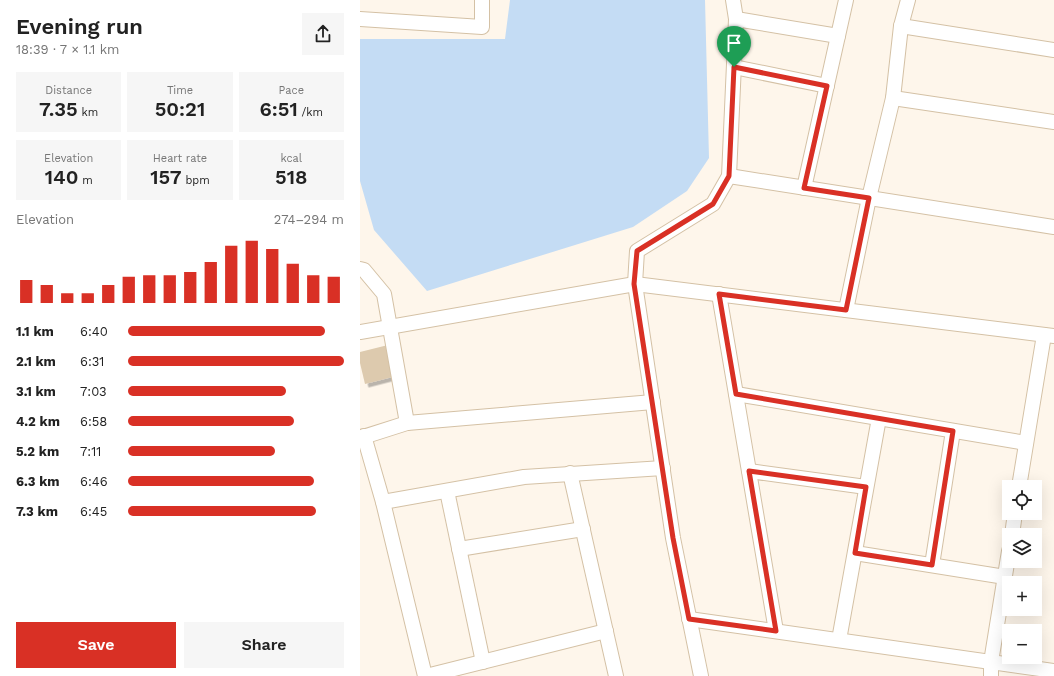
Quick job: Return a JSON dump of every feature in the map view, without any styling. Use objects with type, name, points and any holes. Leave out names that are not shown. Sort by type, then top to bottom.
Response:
[{"type":"street","points":[[360,19],[482,27],[482,0]]},
{"type":"street","points":[[701,676],[673,538],[634,284],[637,251],[713,204],[729,176],[736,19],[732,0]]},
{"type":"street","points":[[804,188],[846,0]]},
{"type":"street","points":[[846,310],[869,198],[893,98],[901,26],[908,0]]},
{"type":"street","points":[[736,19],[838,36]]},
{"type":"street","points":[[901,26],[1054,50]]},
{"type":"street","points":[[734,67],[827,86]]},
{"type":"street","points":[[893,98],[1054,122]]},
{"type":"street","points":[[729,176],[1054,227]]},
{"type":"street","points":[[360,269],[364,270],[384,294],[407,423]]},
{"type":"street","points":[[360,332],[634,284],[1049,336],[1026,443],[1020,480]]},
{"type":"street","points":[[719,294],[776,631]]},
{"type":"street","points":[[736,394],[1026,443]]},
{"type":"street","points":[[606,631],[425,676],[383,502],[362,437],[407,423],[653,402]]},
{"type":"street","points":[[839,640],[879,418]]},
{"type":"street","points":[[932,565],[953,431]]},
{"type":"street","points":[[383,502],[524,477],[663,468]]},
{"type":"street","points":[[749,471],[866,487]]},
{"type":"street","points":[[570,474],[616,676]]},
{"type":"street","points":[[447,491],[483,662]]},
{"type":"street","points":[[459,549],[583,529]]},
{"type":"street","points":[[855,553],[1002,577]]},
{"type":"street","points":[[991,676],[991,662],[1002,595]]},
{"type":"street","points":[[689,619],[1054,670]]},
{"type":"water","points":[[510,0],[705,0],[709,158],[687,191],[633,227],[427,291],[374,230],[360,181],[360,39],[505,39]]},
{"type":"building","points":[[388,345],[396,376],[365,384],[360,363],[360,352]]},
{"type":"route","points":[[734,67],[827,86],[804,188],[869,198],[846,310],[719,294],[736,394],[953,431],[932,565],[855,553],[866,487],[749,471],[776,631],[689,619],[673,538],[634,284],[637,251],[713,204],[729,176],[734,67]]}]
